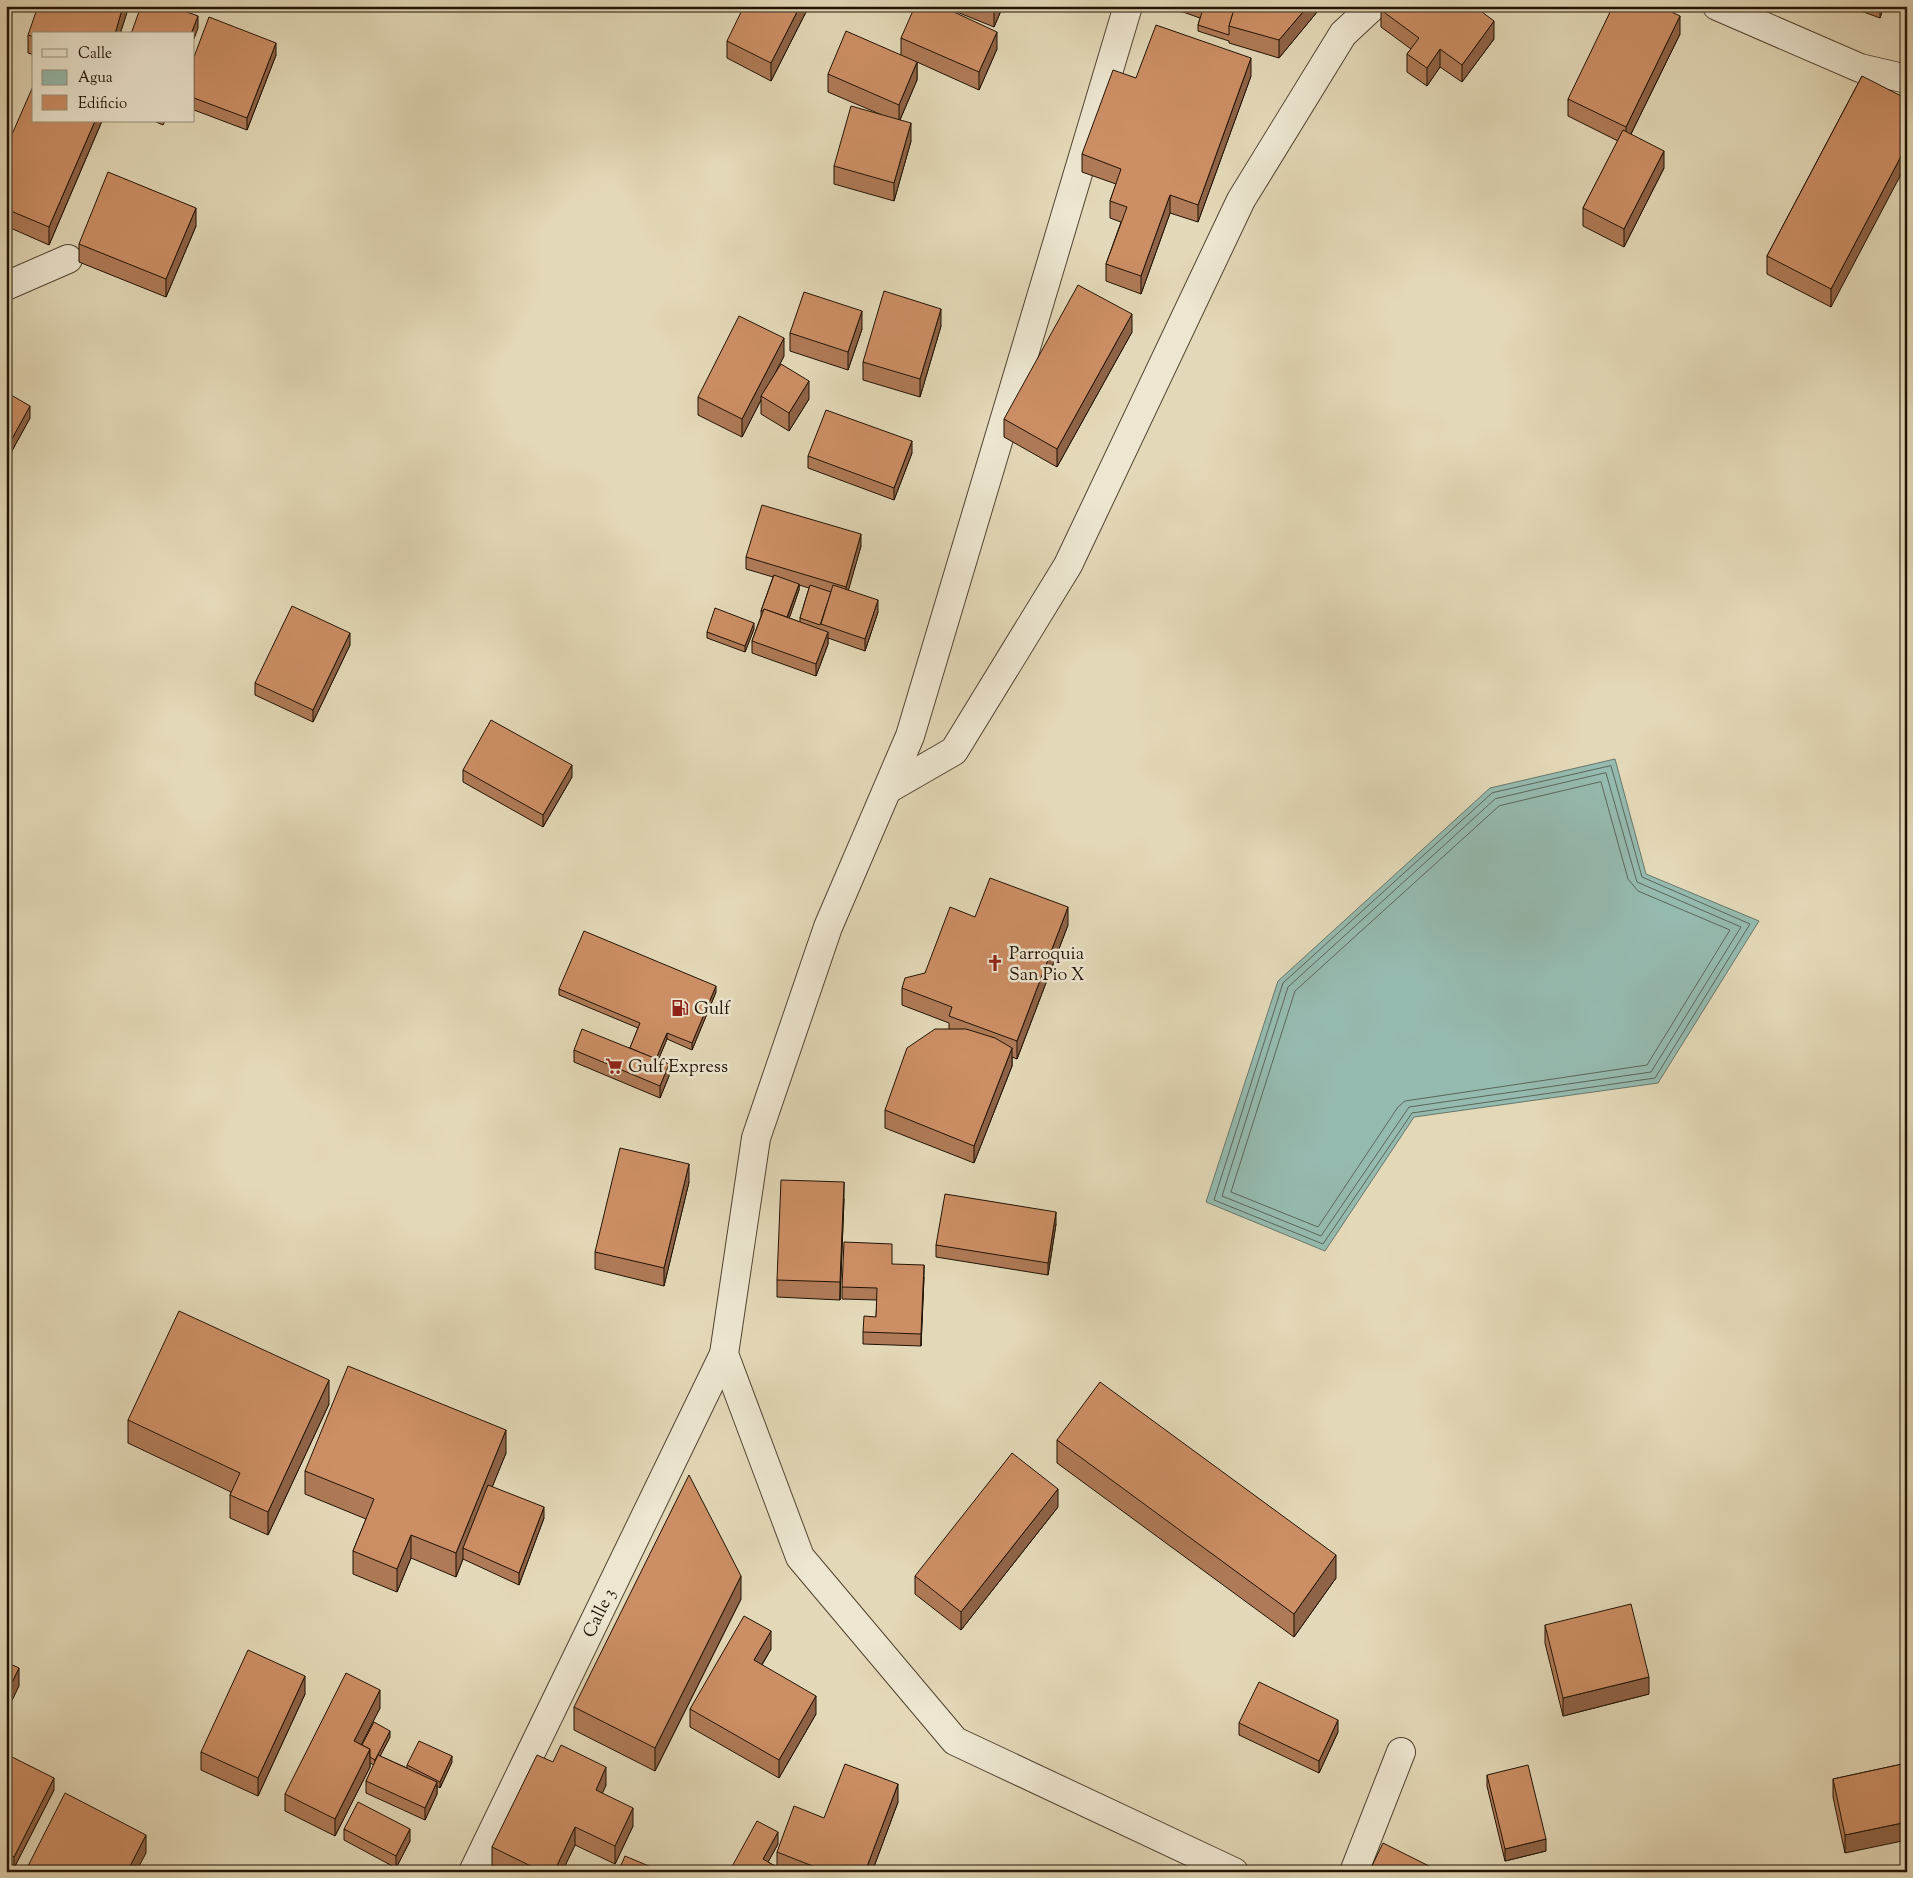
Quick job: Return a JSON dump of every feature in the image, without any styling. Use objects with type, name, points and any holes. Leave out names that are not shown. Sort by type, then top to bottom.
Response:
[{"type":"street","points":[[1128,6],[910,736],[828,927],[756,1138],[724,1354],[800,1556],[955,1741],[1234,1872]]},
{"type":"street","points":[[888,789],[954,750],[1068,565],[1241,200],[1343,34],[1373,6]]},
{"type":"street","points":[[1717,6],[1860,68],[1907,78]]},
{"type":"street","points":[[6,286],[68,259]]},
{"type":"street","name":"Calle 3","points":[[473,1872],[724,1354]]},
{"type":"street","points":[[1354,1872],[1401,1752]]},
{"type":"water","points":[[1615,759],[1646,874],[1759,921],[1658,1083],[1414,1117],[1325,1251],[1206,1202],[1278,981],[1490,788]]},
{"type":"building","points":[[38,6],[123,6],[116,32],[32,32],[32,36],[28,35]]},
{"type":"building","points":[[141,6],[171,6],[198,16],[192,32],[132,32]]},
{"type":"building","points":[[744,6],[800,6],[771,63],[727,41]]},
{"type":"building","points":[[915,6],[941,6],[997,32],[979,72],[901,38]]},
{"type":"building","points":[[986,6],[996,6],[994,10]]},
{"type":"building","points":[[1204,6],[1235,6],[1229,26],[1229,35],[1198,25]]},
{"type":"building","points":[[1235,6],[1308,6],[1279,40],[1229,26]]},
{"type":"building","points":[[1383,6],[1474,6],[1494,21],[1462,65],[1440,49],[1427,68],[1407,54],[1419,38],[1381,10]]},
{"type":"building","points":[[1613,6],[1659,6],[1680,16],[1626,127],[1568,99]]},
{"type":"building","points":[[209,17],[276,43],[247,118],[195,98],[195,54]]},
{"type":"building","points":[[1156,25],[1251,58],[1198,205],[1170,195],[1141,276],[1106,264],[1127,207],[1110,201],[1121,169],[1082,154],[1113,70],[1136,78]]},
{"type":"building","points":[[846,31],[917,62],[899,105],[828,74]]},
{"type":"building","points":[[1862,76],[1907,99],[1907,145],[1831,289],[1767,256]]},
{"type":"building","points":[[32,89],[32,122],[95,122],[49,227],[6,209],[6,148]]},
{"type":"building","points":[[851,106],[911,123],[894,183],[834,166]]},
{"type":"building","points":[[1623,130],[1664,151],[1624,229],[1583,208]]},
{"type":"building","points":[[108,172],[196,208],[166,279],[79,244]]},
{"type":"building","points":[[1078,285],[1132,314],[1057,449],[1004,419]]},
{"type":"building","points":[[884,291],[941,309],[920,379],[863,362]]},
{"type":"building","points":[[804,292],[862,311],[848,352],[790,333]]},
{"type":"building","points":[[739,316],[784,338],[742,419],[698,397]]},
{"type":"building","points":[[781,364],[809,381],[789,413],[761,396]]},
{"type":"building","points":[[6,392],[30,406],[8,446],[6,446]]},
{"type":"building","points":[[826,410],[912,441],[894,488],[808,456]]},
{"type":"building","points":[[762,505],[861,534],[846,587],[746,557]]},
{"type":"building","points":[[774,575],[799,584],[787,617],[764,609],[761,611]]},
{"type":"building","points":[[810,585],[831,592],[820,625],[800,618]]},
{"type":"building","points":[[833,585],[878,600],[865,639],[821,624]]},
{"type":"building","points":[[292,606],[350,633],[313,710],[255,683]]},
{"type":"building","points":[[715,608],[754,623],[745,646],[707,632]]},
{"type":"building","points":[[764,609],[828,632],[816,664],[752,641]]},
{"type":"building","points":[[491,720],[572,765],[543,815],[463,770]]},
{"type":"building","name":"Parroquia San Pio X","points":[[990,878],[1068,907],[1017,1041],[949,1016],[952,1007],[902,988],[905,978],[925,973],[950,907],[975,917]]},
{"type":"building","points":[[584,931],[716,986],[692,1043],[667,1033],[656,1059],[630,1048],[640,1023],[559,989]]},
{"type":"building","points":[[582,1029],[669,1064],[660,1086],[574,1050]]},
{"type":"building","points":[[935,1029],[966,1029],[995,1038],[1012,1048],[974,1146],[885,1110],[907,1048]]},
{"type":"building","points":[[620,1148],[689,1164],[664,1268],[595,1252]]},
{"type":"building","points":[[781,1180],[844,1182],[840,1282],[777,1280]]},
{"type":"building","points":[[945,1194],[1056,1212],[1048,1263],[936,1245]]},
{"type":"building","points":[[844,1242],[892,1244],[892,1264],[924,1265],[921,1334],[863,1332],[864,1316],[876,1317],[877,1288],[842,1287]]},
{"type":"building","points":[[179,1311],[329,1380],[268,1512],[230,1495],[240,1473],[128,1420]]},
{"type":"building","points":[[348,1366],[506,1430],[456,1553],[411,1535],[397,1569],[353,1551],[374,1499],[305,1471]]},
{"type":"building","points":[[1100,1382],[1336,1555],[1294,1614],[1057,1440]]},
{"type":"building","points":[[1012,1453],[1058,1489],[961,1612],[915,1576]]},
{"type":"building","points":[[689,1475],[741,1576],[655,1748],[574,1707]]},
{"type":"building","points":[[488,1485],[544,1507],[519,1573],[463,1548]]},
{"type":"building","points":[[1631,1604],[1649,1677],[1563,1698],[1545,1625]]},
{"type":"building","points":[[744,1616],[771,1631],[754,1660],[816,1696],[779,1760],[690,1709]]},
{"type":"building","points":[[248,1650],[305,1676],[258,1778],[201,1752]]},
{"type":"building","points":[[6,1662],[19,1668],[6,1695]]},
{"type":"building","points":[[346,1673],[380,1690],[354,1741],[370,1749],[335,1819],[285,1794]]},
{"type":"building","points":[[1259,1682],[1338,1720],[1319,1761],[1239,1723]]},
{"type":"building","points":[[374,1722],[390,1731],[375,1760],[370,1757],[370,1749],[362,1745]]},
{"type":"building","points":[[419,1741],[452,1756],[440,1782],[407,1765]]},
{"type":"building","points":[[561,1745],[606,1767],[596,1790],[633,1808],[615,1846],[575,1827],[554,1872],[543,1872],[492,1847],[537,1755],[553,1762]]},
{"type":"building","points":[[6,1754],[54,1778],[14,1857],[6,1853]]},
{"type":"building","points":[[378,1755],[437,1782],[425,1808],[366,1781]]},
{"type":"building","points":[[1907,1763],[1907,1822],[1845,1835],[1833,1779]]},
{"type":"building","points":[[845,1764],[898,1784],[865,1872],[828,1872],[777,1852],[794,1806],[824,1818]]},
{"type":"building","points":[[1528,1765],[1546,1839],[1505,1849],[1487,1775]]},
{"type":"building","points":[[65,1793],[146,1835],[127,1872],[25,1872]]},
{"type":"building","points":[[358,1802],[410,1829],[396,1856],[344,1829]]},
{"type":"building","points":[[757,1821],[778,1832],[763,1859],[783,1872],[729,1872]]},
{"type":"building","points":[[1383,1843],[1441,1872],[1369,1872]]},
{"type":"building","points":[[625,1856],[663,1872],[618,1872]]},
{"type":"place","name":"Parroquia San Pio X","points":[[995,963]]},
{"type":"place","name":"Gulf","points":[[680,1008]]},
{"type":"place","name":"Gulf Express","points":[[614,1066]]}]
